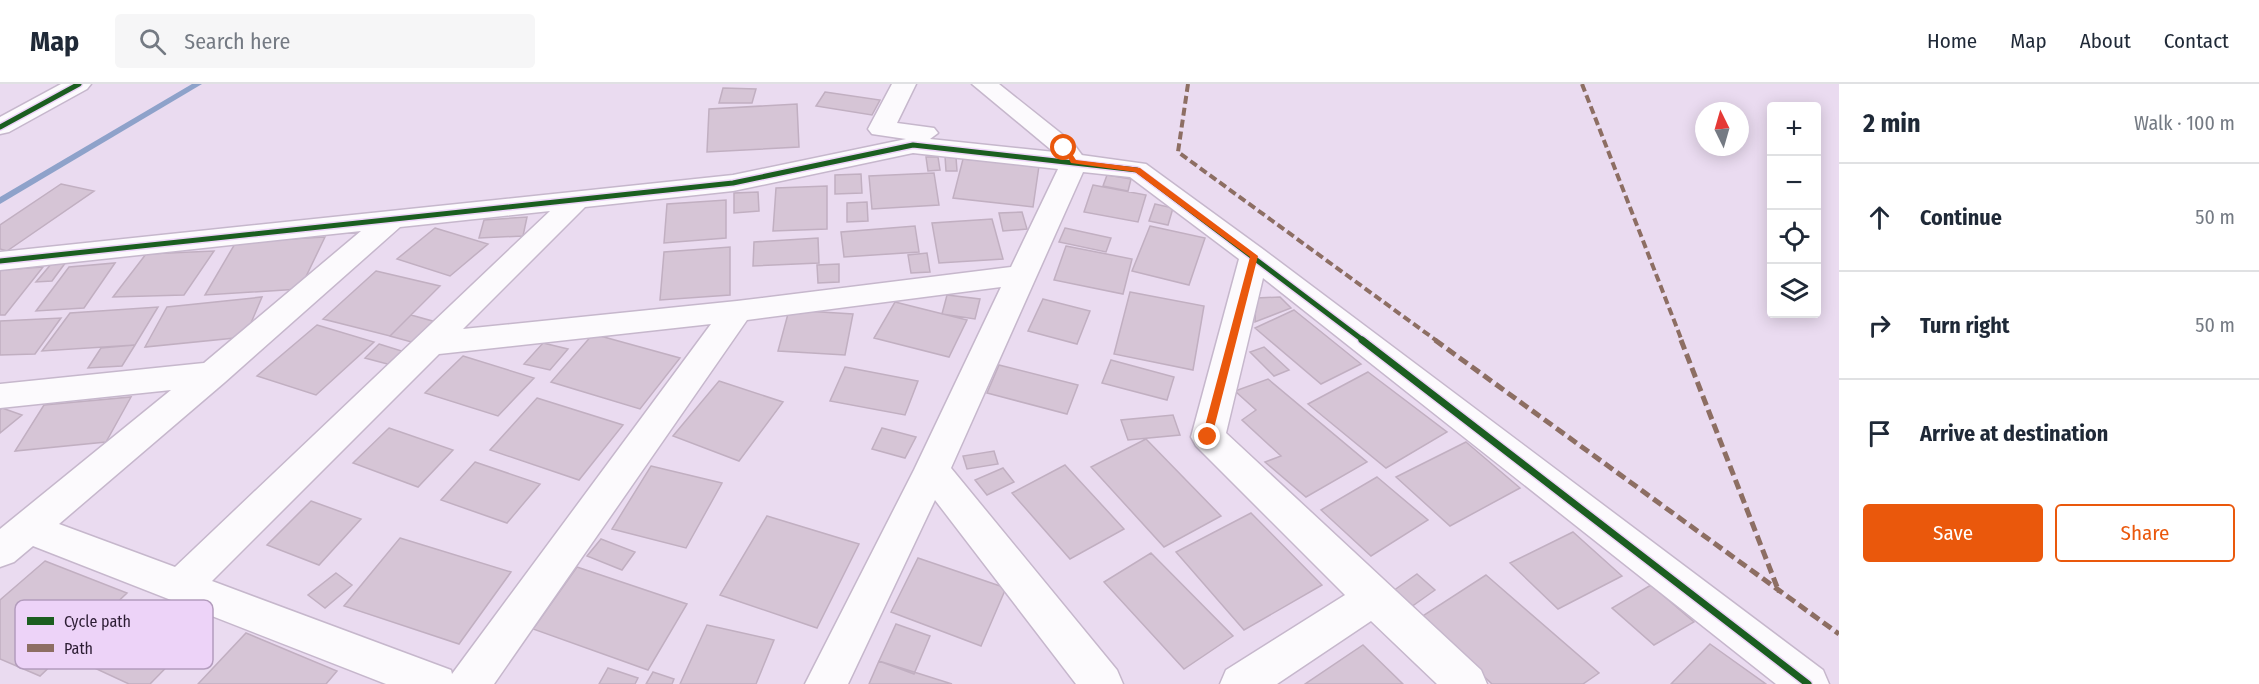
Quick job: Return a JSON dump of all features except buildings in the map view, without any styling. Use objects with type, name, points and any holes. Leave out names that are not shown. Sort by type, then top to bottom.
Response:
[{"type":"street","points":[[0,127],[79,84]]},
{"type":"street","points":[[904,84],[881,129],[1069,155],[1137,170],[1254,256],[1808,684]]},
{"type":"street","points":[[984,84],[1069,155]]},
{"type":"street","points":[[0,261],[733,183],[914,145],[1069,155]]},
{"type":"street","points":[[826,684],[932,470],[1021,275],[1069,155]]},
{"type":"street","points":[[181,586],[576,201]]},
{"type":"street","points":[[14,539],[213,374],[391,220]]},
{"type":"street","points":[[1254,256],[1208,437],[1466,684]]},
{"type":"street","points":[[429,344],[737,311],[1021,275]]},
{"type":"street","points":[[469,684],[737,311]]},
{"type":"street","points":[[0,396],[213,374]]},
{"type":"street","points":[[932,470],[1102,684]]},
{"type":"street","points":[[14,539],[181,586],[436,684]]},
{"type":"street","points":[[1241,684],[1374,598]]},
{"type":"waterway","points":[[0,201],[198,84]]},
{"type":"marked path","points":[[1188,84],[1178,152],[1839,634]]},
{"type":"marked path","points":[[1582,84],[1779,592]]},
{"type":"cycle path","points":[[0,127],[79,84]]},
{"type":"cycle path","points":[[0,261],[733,183],[913,145],[1137,170],[1254,256],[1808,684]]},
{"type":"route","points":[[1064,148],[1074,162],[1137,170],[1254,256],[1208,437]]}]
